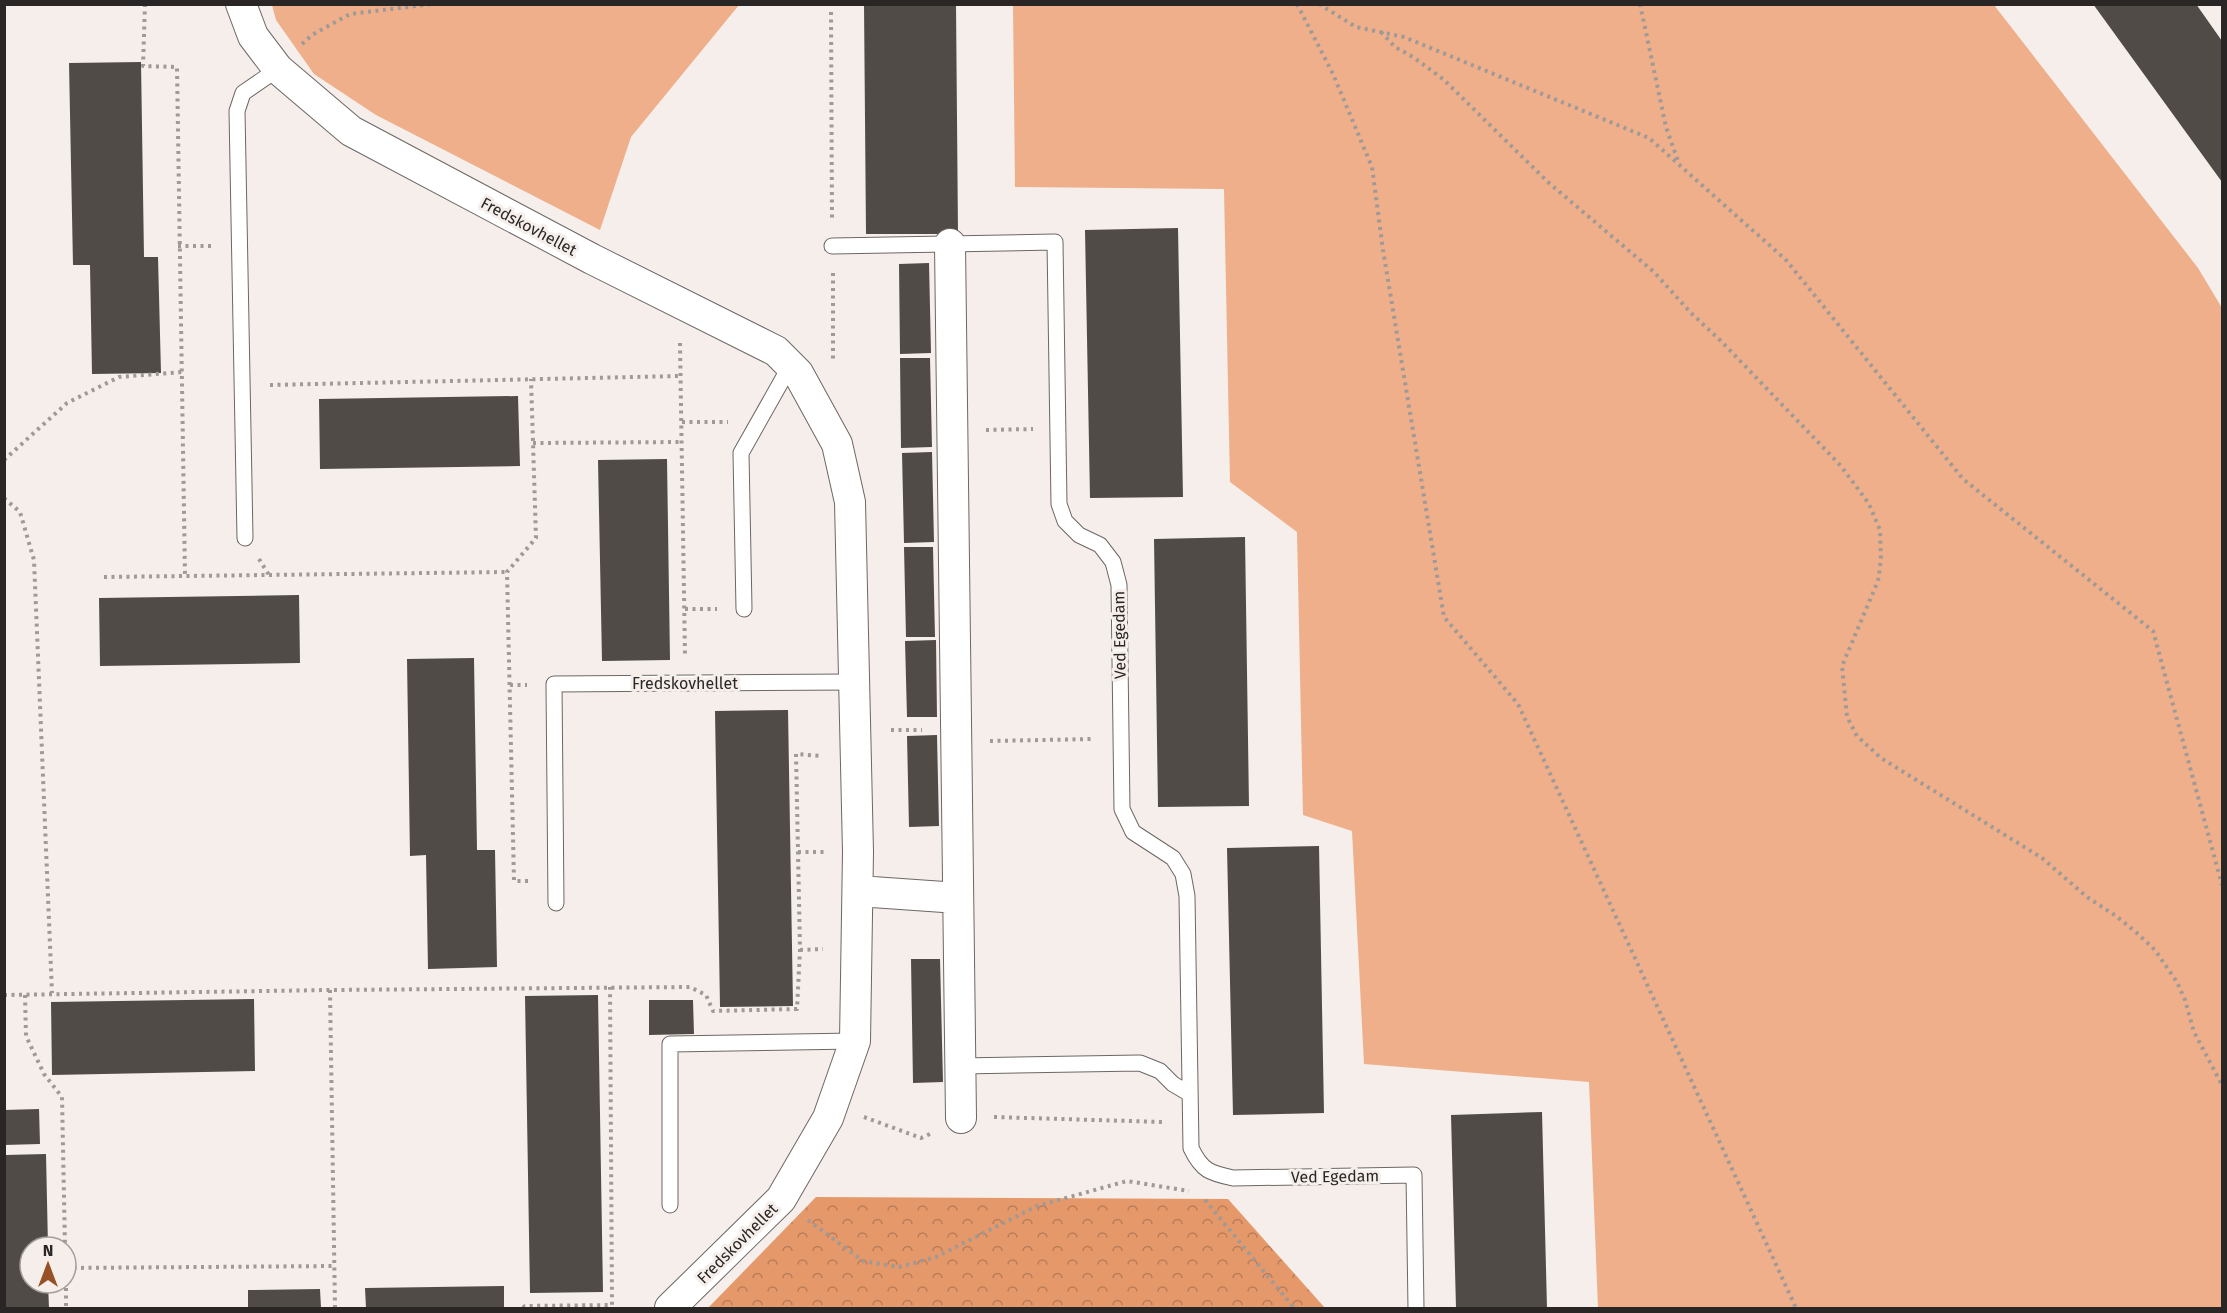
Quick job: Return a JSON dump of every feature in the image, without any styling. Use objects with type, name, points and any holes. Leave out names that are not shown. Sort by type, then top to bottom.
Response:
[{"type":"street","name":"Fredskovhellet","points":[[241,4],[254,36],[278,69],[351,131],[776,351],[798,373],[837,444],[850,502],[858,891],[855,1041],[828,1118],[781,1199],[670,1308]]},
{"type":"street","points":[[950,244],[961,1118]]},
{"type":"street","points":[[858,891],[958,898]]},
{"type":"lane","points":[[245,538],[237,111],[243,93],[278,69]]},
{"type":"lane","name":"Ved Egedam","points":[[832,246],[1055,242],[1059,504],[1065,521],[1079,535],[1100,545],[1113,562],[1119,585],[1122,809],[1133,832],[1173,858],[1183,874],[1187,896],[1191,1148],[1199,1164],[1213,1174],[1233,1178],[1414,1175],[1416,1308]]},
{"type":"lane","points":[[744,609],[741,453],[790,366]]},
{"type":"lane","name":"Fredskovhellet","points":[[556,903],[554,684],[855,682]]},
{"type":"lane","points":[[670,1204],[670,1044],[855,1041]]},
{"type":"lane","points":[[960,1066],[1140,1063],[1160,1071],[1173,1084],[1190,1094]]},
{"type":"path","points":[[145,4],[143,66],[177,67],[178,246],[185,576]]},
{"type":"path","points":[[278,69],[312,34],[350,14],[432,4]]},
{"type":"path","points":[[1297,4],[1333,74],[1372,167],[1383,250],[1444,617],[1518,704],[1796,1308]]},
{"type":"path","points":[[1319,4],[1356,27],[1404,37],[1648,138],[1786,260],[1963,479],[2153,631],[2223,885]]},
{"type":"path","points":[[1640,4],[1666,127],[1679,164]]},
{"type":"path","points":[[831,12],[833,369]]},
{"type":"path","points":[[1381,32],[1395,47],[1443,79],[1549,183],[1654,272],[1691,313],[1721,341],[1841,466],[1869,504],[1880,530],[1881,559],[1878,581],[1842,666],[1847,717],[1857,735],[1881,758],[2042,858],[2087,897],[2116,915],[2139,934],[2155,950],[2177,982],[2194,1032],[2223,1085]]},
{"type":"path","points":[[178,246],[240,246]]},
{"type":"path","points":[[680,303],[686,683]]},
{"type":"path","points":[[4,460],[67,403],[119,377],[182,372]]},
{"type":"path","points":[[242,386],[680,375]]},
{"type":"path","points":[[531,379],[536,538],[507,572],[514,881],[556,881]]},
{"type":"path","points":[[681,422],[759,421]]},
{"type":"path","points":[[952,431],[1058,429]]},
{"type":"path","points":[[533,443],[682,442]]},
{"type":"path","points":[[4,498],[20,512],[34,560],[52,993]]},
{"type":"path","points":[[104,577],[507,572]]},
{"type":"path","points":[[4,995],[690,987],[706,995],[713,1011],[797,1009],[800,950],[796,754],[856,744],[956,735],[1121,738]]},
{"type":"path","points":[[523,1308],[525,1306],[612,1305],[610,987]]},
{"type":"path","points":[[330,990],[334,1308]]},
{"type":"path","points":[[25,995],[26,1036],[44,1074],[62,1097],[66,1235]]},
{"type":"path","points":[[832,1106],[921,1138],[961,1118],[1019,1117],[1191,1123]]},
{"type":"path","points":[[781,1199],[863,1261],[898,1267],[936,1257],[1037,1206],[1127,1181],[1198,1192],[1294,1308]]},
{"type":"path","points":[[78,1268],[334,1266]]},
{"type":"shaded area","points":[[272,4],[739,5],[631,137],[600,230],[376,115],[314,74],[276,20]]},
{"type":"shaded area","points":[[1013,5],[1994,5],[2198,268],[2222,308],[2222,1308],[1598,1308],[1589,1082],[1364,1064],[1352,831],[1303,815],[1297,532],[1230,482],[1224,189],[1015,187]]},
{"type":"green space","points":[[816,1197],[1228,1199],[1325,1308],[708,1308]]},
{"type":"building","points":[[864,4],[956,4],[958,234],[866,234]]},
{"type":"building","points":[[2093,4],[2196,4],[2222,41],[2222,182]]},
{"type":"building","points":[[141,62],[144,257],[158,257],[161,373],[92,374],[90,265],[73,265],[69,63]]},
{"type":"building","points":[[1178,228],[1183,497],[1090,498],[1085,230]]},
{"type":"building","points":[[929,263],[931,353],[900,354],[899,264]]},
{"type":"building","points":[[900,358],[930,358],[932,447],[901,448]]},
{"type":"building","points":[[518,396],[520,466],[320,469],[319,399]]},
{"type":"building","points":[[932,452],[934,542],[904,543],[902,453]]},
{"type":"building","points":[[667,459],[670,660],[602,661],[598,460]]},
{"type":"building","points":[[1245,537],[1249,806],[1158,807],[1154,539]]},
{"type":"building","points":[[904,547],[933,547],[935,637],[906,637]]},
{"type":"building","points":[[299,595],[300,663],[100,666],[99,598]]},
{"type":"building","points":[[936,640],[937,717],[907,717],[905,641]]},
{"type":"building","points":[[474,658],[477,850],[495,850],[497,967],[428,969],[426,855],[410,856],[407,659]]},
{"type":"building","points":[[788,710],[793,1006],[720,1007],[715,711]]},
{"type":"building","points":[[937,735],[939,826],[909,827],[907,736]]},
{"type":"building","points":[[1319,846],[1324,1113],[1233,1115],[1227,848]]},
{"type":"building","points":[[911,959],[940,959],[943,1082],[913,1083]]},
{"type":"building","points":[[598,995],[603,1292],[530,1293],[525,996]]},
{"type":"building","points":[[254,999],[255,1071],[52,1075],[51,1002]]},
{"type":"building","points":[[649,1000],[693,1000],[694,1034],[649,1035]]},
{"type":"building","points":[[39,1109],[40,1144],[4,1145],[4,1110]]},
{"type":"building","points":[[1542,1112],[1547,1308],[1456,1308],[1451,1115]]},
{"type":"building","points":[[46,1154],[48,1235],[18,1235],[18,1295],[48,1295],[49,1308],[5,1308],[5,1155]]},
{"type":"building","points":[[504,1286],[504,1308],[366,1308],[365,1288]]},
{"type":"building","points":[[320,1289],[321,1308],[248,1308],[248,1290]]}]
